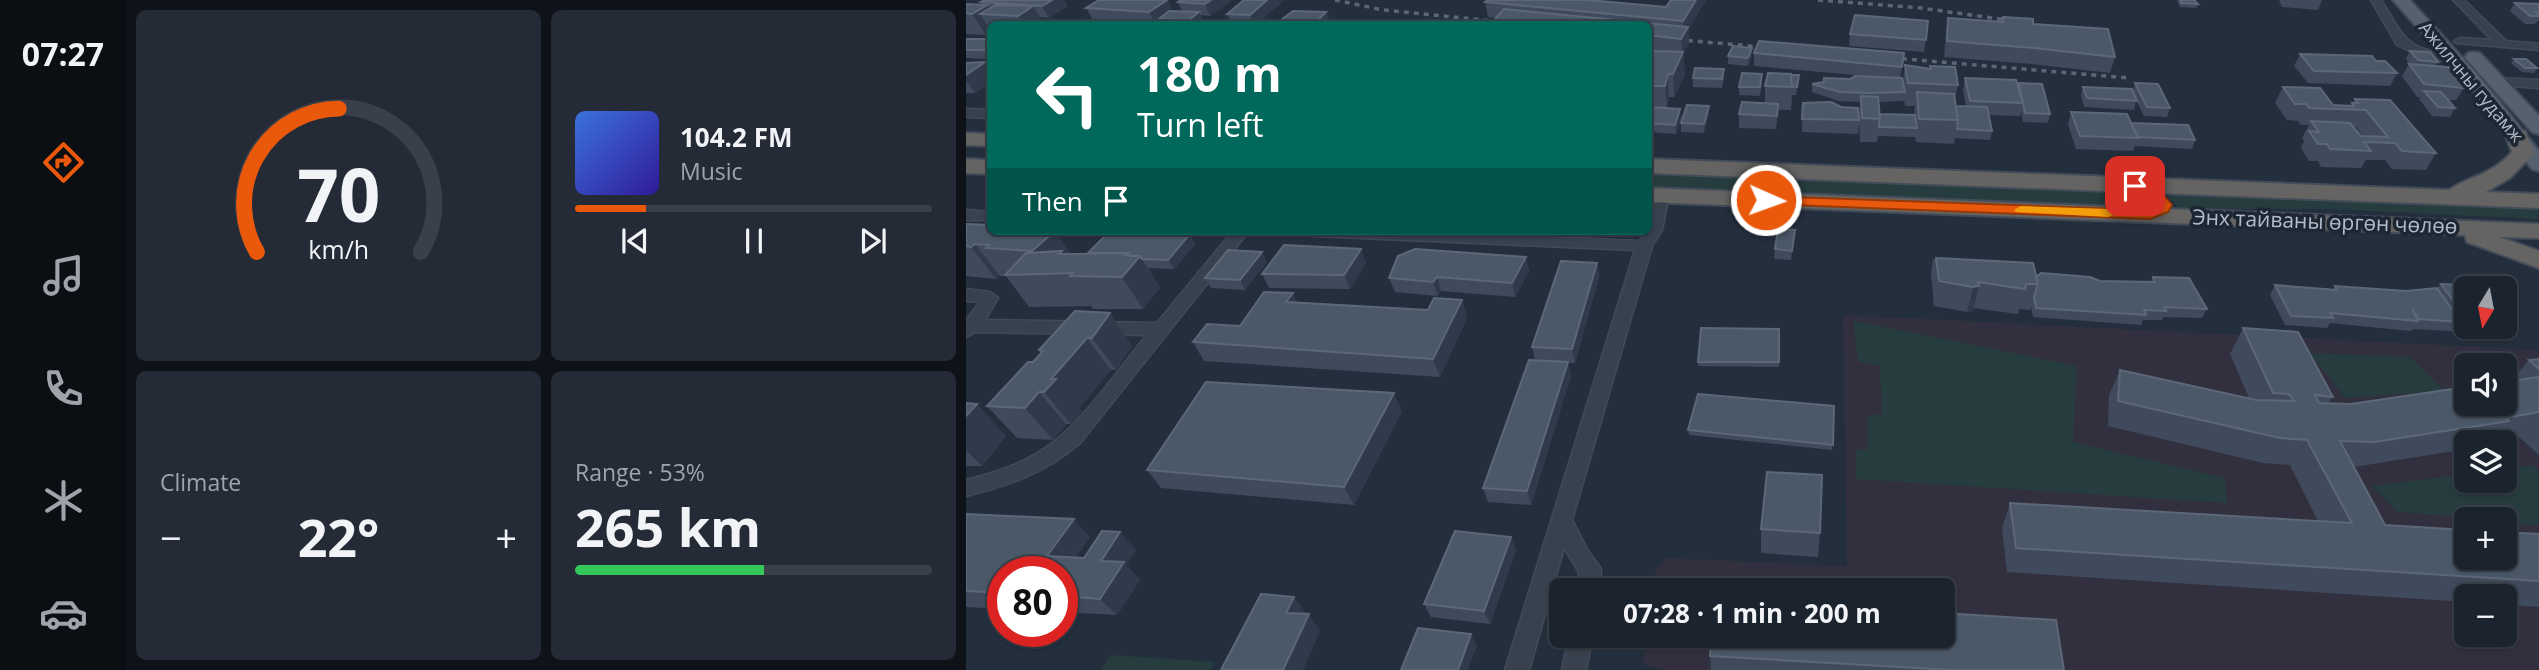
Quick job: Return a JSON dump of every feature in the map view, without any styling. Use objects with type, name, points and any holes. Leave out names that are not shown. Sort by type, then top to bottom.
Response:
[{"type":"highway","points":[[2442,197],[2473,189],[2512,167],[2523,153],[2517,136]]},
{"type":"highway","points":[[966,139],[987,140]]},
{"type":"highway","points":[[966,166],[987,167]]},
{"type":"highway","name":"Энх тайваны өргөн чөлөө","points":[[1652,166],[2539,201]]},
{"type":"highway","points":[[2135,186],[2155,193],[2164,200],[2163,209],[2150,215]]},
{"type":"highway","name":"Энх тайваны өргөн чөлөө","points":[[1655,195],[2539,231]]},
{"type":"highway","points":[[2447,227],[2539,260]]},
{"type":"main road","name":"Ажилчны гудамж","points":[[2401,0],[2454,60],[2539,165]]},
{"type":"main road","name":"Ажилчны гудамж","points":[[2421,0],[2539,128]]},
{"type":"street","points":[[2376,0],[2401,43],[2421,53],[2454,60]]},
{"type":"street","points":[[2458,0],[2502,44]]},
{"type":"street","points":[[2460,41],[2539,47]]},
{"type":"street","points":[[2497,82],[2539,84]]},
{"type":"street","points":[[966,113],[987,114]]},
{"type":"street","points":[[1652,233],[1655,195]]},
{"type":"street","points":[[966,215],[987,216]]},
{"type":"street","points":[[966,488],[1017,474],[1050,458],[1073,438],[1238,235]]},
{"type":"street","points":[[1401,235],[1644,246]]},
{"type":"street","points":[[1517,670],[1644,246],[1651,235]]},
{"type":"street","points":[[966,295],[990,298],[969,328]]},
{"type":"street","points":[[969,328],[1161,329]]},
{"type":"street","points":[[1561,519],[1580,558],[1590,569],[1590,578]]},
{"type":"street","points":[[1574,670],[1578,648]]},
{"type":"shaded area","points":[[1843,315],[2539,350],[2539,670],[1665,670],[1643,664],[1645,648],[1955,648],[1955,578],[1654,578],[1665,558],[1847,566]]},
{"type":"green space","points":[[1652,172],[2086,190],[2149,197],[2156,202],[2151,205],[2080,206],[1652,188]]},
{"type":"green space","points":[[2166,195],[2538,209],[2539,219],[2328,209],[2180,209]]},
{"type":"green space","points":[[1853,321],[2077,366],[2073,442],[2225,478],[2227,503],[1856,479],[1856,449],[1868,450],[1868,415],[1882,414],[1880,366],[1858,362]]},
{"type":"green space","points":[[2310,353],[2410,357],[2445,391],[2345,398]]},
{"type":"green space","points":[[2533,465],[2539,471],[2539,526],[2517,523],[2517,507],[2454,507],[2454,516],[2397,512],[2372,486],[2454,476],[2454,493],[2517,493],[2517,467]]},
{"type":"green space","points":[[1110,655],[1215,662],[1211,670],[1101,670]]},
{"type":"building","points":[[1052,0],[1042,6],[981,2]]},
{"type":"building","points":[[1099,0],[1167,0],[1149,12],[1086,8]]},
{"type":"building","points":[[1211,0],[1205,4],[1178,2]]},
{"type":"building","points":[[1244,0],[1267,0],[1250,15],[1227,14]]},
{"type":"building","points":[[1588,0],[1666,7],[1671,0],[1696,0],[1683,21],[1485,2]]},
{"type":"building","points":[[2180,0],[2194,0],[2198,4],[2181,3]]},
{"type":"building","points":[[2515,3],[2539,4],[2539,12],[2536,12],[2539,16],[2530,16]]},
{"type":"building","points":[[966,4],[987,5],[972,14],[966,13]]},
{"type":"building","points":[[996,5],[1033,6],[1018,16],[980,14]]},
{"type":"building","points":[[1504,9],[1627,21],[1505,21],[1494,20]]},
{"type":"building","points":[[1169,11],[1199,12],[1189,20],[1159,19]]},
{"type":"building","points":[[1293,11],[1326,12],[1317,21],[1280,21]]},
{"type":"building","points":[[1855,15],[1928,21],[1926,40],[1850,34]]},
{"type":"building","points":[[2003,17],[2033,19],[2033,24],[2108,29],[2115,57],[1947,41],[1948,18],[2003,22]]},
{"type":"building","points":[[1652,23],[1688,27],[1681,39],[1652,35]]},
{"type":"building","points":[[966,39],[987,39],[987,50],[966,50]]},
{"type":"building","points":[[1759,41],[1904,53],[1902,67],[1754,53]]},
{"type":"building","points":[[1733,46],[1752,48],[1748,58],[1728,56]]},
{"type":"building","points":[[1654,51],[1683,52],[1673,74],[1668,74],[1665,86],[1652,86]]},
{"type":"building","points":[[2410,51],[2430,52],[2438,62],[2418,60]]},
{"type":"building","points":[[2300,54],[2372,56],[2376,61],[2385,61],[2397,73],[2314,71]]},
{"type":"building","points":[[2514,59],[2526,59],[2537,68],[2525,68]]},
{"type":"building","points":[[985,62],[966,75],[966,63]]},
{"type":"building","points":[[2409,64],[2448,67],[2464,88],[2424,84]]},
{"type":"building","points":[[1905,65],[1931,69],[1930,66],[1955,67],[1958,85],[1908,83]]},
{"type":"building","points":[[1695,68],[1724,69],[1722,79],[1693,78]]},
{"type":"building","points":[[1742,73],[1762,74],[1760,87],[1739,87]]},
{"type":"building","points":[[1768,73],[1791,74],[1792,87],[1765,86]]},
{"type":"building","points":[[1791,75],[1799,75],[1797,87],[1792,86]]},
{"type":"building","points":[[1855,76],[1902,78],[1905,92],[1840,92],[1812,84],[1824,82],[1824,78],[1850,79]]},
{"type":"building","points":[[1965,78],[2016,80],[2023,103],[1970,101]]},
{"type":"building","points":[[2019,83],[2042,84],[2050,114],[2025,113]]},
{"type":"building","points":[[2135,83],[2158,84],[2170,108],[2147,107]]},
{"type":"building","points":[[2083,87],[2132,89],[2137,101],[2087,98]]},
{"type":"building","points":[[2283,87],[2320,88],[2333,105],[2354,106],[2352,103],[2358,103],[2355,99],[2390,100],[2436,153],[2402,151],[2395,143],[2364,142],[2371,151],[2330,149],[2327,144],[2318,144],[2309,131],[2319,132],[2311,121],[2350,123],[2361,136],[2388,137],[2366,110],[2309,108],[2306,104],[2295,104]]},
{"type":"building","points":[[2424,91],[2441,92],[2455,108],[2438,107]]},
{"type":"building","points":[[1917,92],[1954,94],[1958,120],[1919,119]]},
{"type":"building","points":[[1861,96],[1878,97],[1880,119],[1862,118]]},
{"type":"building","points":[[1742,102],[1778,104],[1777,116],[1739,114]]},
{"type":"building","points":[[1831,102],[1841,107],[1858,108],[1859,120],[1802,119],[1803,103]]},
{"type":"building","points":[[1687,105],[1709,106],[1704,124],[1681,123]]},
{"type":"building","points":[[1956,106],[1987,107],[1992,131],[1957,129]]},
{"type":"building","points":[[1652,107],[1680,109],[1675,125],[1652,123]]},
{"type":"building","points":[[2071,112],[2127,114],[2138,138],[2080,136]]},
{"type":"building","points":[[1880,114],[1915,115],[1917,128],[1879,127]]},
{"type":"building","points":[[2131,123],[2188,125],[2195,140],[2138,137]]},
{"type":"building","points":[[966,224],[987,225],[987,235],[1050,235],[1032,251],[986,248],[989,245],[966,246]]},
{"type":"building","points":[[1778,229],[1795,230],[1792,251],[1775,249]]},
{"type":"building","points":[[1106,235],[1189,235],[1168,260],[1142,259],[1140,256],[1129,256],[1128,253],[1088,253]]},
{"type":"building","points":[[1284,245],[1361,249],[1344,275],[1262,274]]},
{"type":"building","points":[[1415,249],[1526,257],[1512,283],[1437,277],[1433,282],[1389,278],[1398,256]]},
{"type":"building","points":[[1228,250],[1262,252],[1240,280],[1205,278]]},
{"type":"building","points":[[1062,251],[1059,254],[1128,253],[1125,255],[1140,256],[1122,277],[1070,276],[1073,273],[1005,275],[1026,253]]},
{"type":"building","points":[[1936,258],[2033,263],[2038,284],[2026,284],[2025,289],[1978,282],[1979,286],[1973,287],[1939,281]]},
{"type":"building","points":[[1561,261],[1597,263],[1572,349],[1532,347]]},
{"type":"building","points":[[2041,273],[2090,277],[2100,281],[2155,282],[2153,277],[2189,278],[2207,309],[2165,307],[2166,311],[2144,310],[2146,315],[2036,308],[2036,277]]},
{"type":"building","points":[[2441,284],[2454,285],[2454,302]]},
{"type":"building","points":[[2275,285],[2337,290],[2335,286],[2406,291],[2437,288],[2454,312],[2454,322],[2419,319],[2412,309],[2418,321],[2330,313],[2333,318],[2291,316]]},
{"type":"building","points":[[1264,292],[1293,293],[1286,302],[1428,310],[1434,298],[1462,300],[1433,359],[1193,342],[1207,324],[1240,326]]},
{"type":"building","points":[[1075,311],[1110,313],[1092,338],[1087,338],[1051,379],[1056,379],[1044,392],[1039,392],[1025,408],[987,406],[1028,362],[1033,362],[1043,351],[1039,350]]},
{"type":"building","points":[[1701,328],[1779,329],[1779,362],[1698,362]]},
{"type":"building","points":[[2243,328],[2298,332],[2333,397],[2315,395],[2319,403],[2351,404],[2454,389],[2454,416],[2517,416],[2506,418],[2509,421],[2374,442],[2340,441],[2385,525],[2454,529],[2454,570],[2517,570],[2517,533],[2539,534],[2539,581],[2016,548],[2010,503],[2352,523],[2307,440],[2280,438],[2118,401],[2120,370],[2256,400],[2294,401],[2289,394],[2273,393]]},
{"type":"building","points":[[2539,359],[2539,369],[2529,360]]},
{"type":"building","points":[[1529,360],[1568,362],[1527,491],[1483,488]]},
{"type":"building","points":[[2539,377],[2539,412],[2517,416],[2517,380]]},
{"type":"building","points":[[1206,382],[1394,393],[1344,487],[1147,470]]},
{"type":"building","points":[[1698,394],[1834,406],[1833,445],[1688,430]]},
{"type":"building","points":[[966,403],[977,404],[966,416]]},
{"type":"building","points":[[1767,472],[1822,475],[1820,533],[1761,529]]},
{"type":"building","points":[[966,514],[1074,519],[1047,556],[987,556],[987,592],[966,591]]},
{"type":"building","points":[[1102,531],[1120,532],[1101,561],[1124,562],[1100,599],[1078,597],[1078,558],[1084,558]]},
{"type":"building","points":[[1455,531],[1511,537],[1484,611],[1424,604]]},
{"type":"building","points":[[1261,594],[1294,597],[1286,613],[1309,614],[1283,670],[1221,670]]},
{"type":"building","points":[[1955,614],[2056,620],[2064,670],[1952,670],[1710,656],[1710,648],[1955,648]]},
{"type":"building","points":[[1418,628],[1471,634],[1458,670],[1401,670]]},
{"type":"railway","points":[[1335,0],[1383,10],[1494,21]]},
{"type":"railway","points":[[1818,0],[1921,8],[2021,22]]},
{"type":"railway","points":[[1652,37],[1774,48]]},
{"type":"railway","points":[[1882,57],[2129,78]]},
{"type":"slow traffic","points":[[2021,210],[2109,213]]},
{"type":"route","points":[[1766,200],[2150,215],[2163,209],[2164,200],[2155,193],[2135,186]]}]
